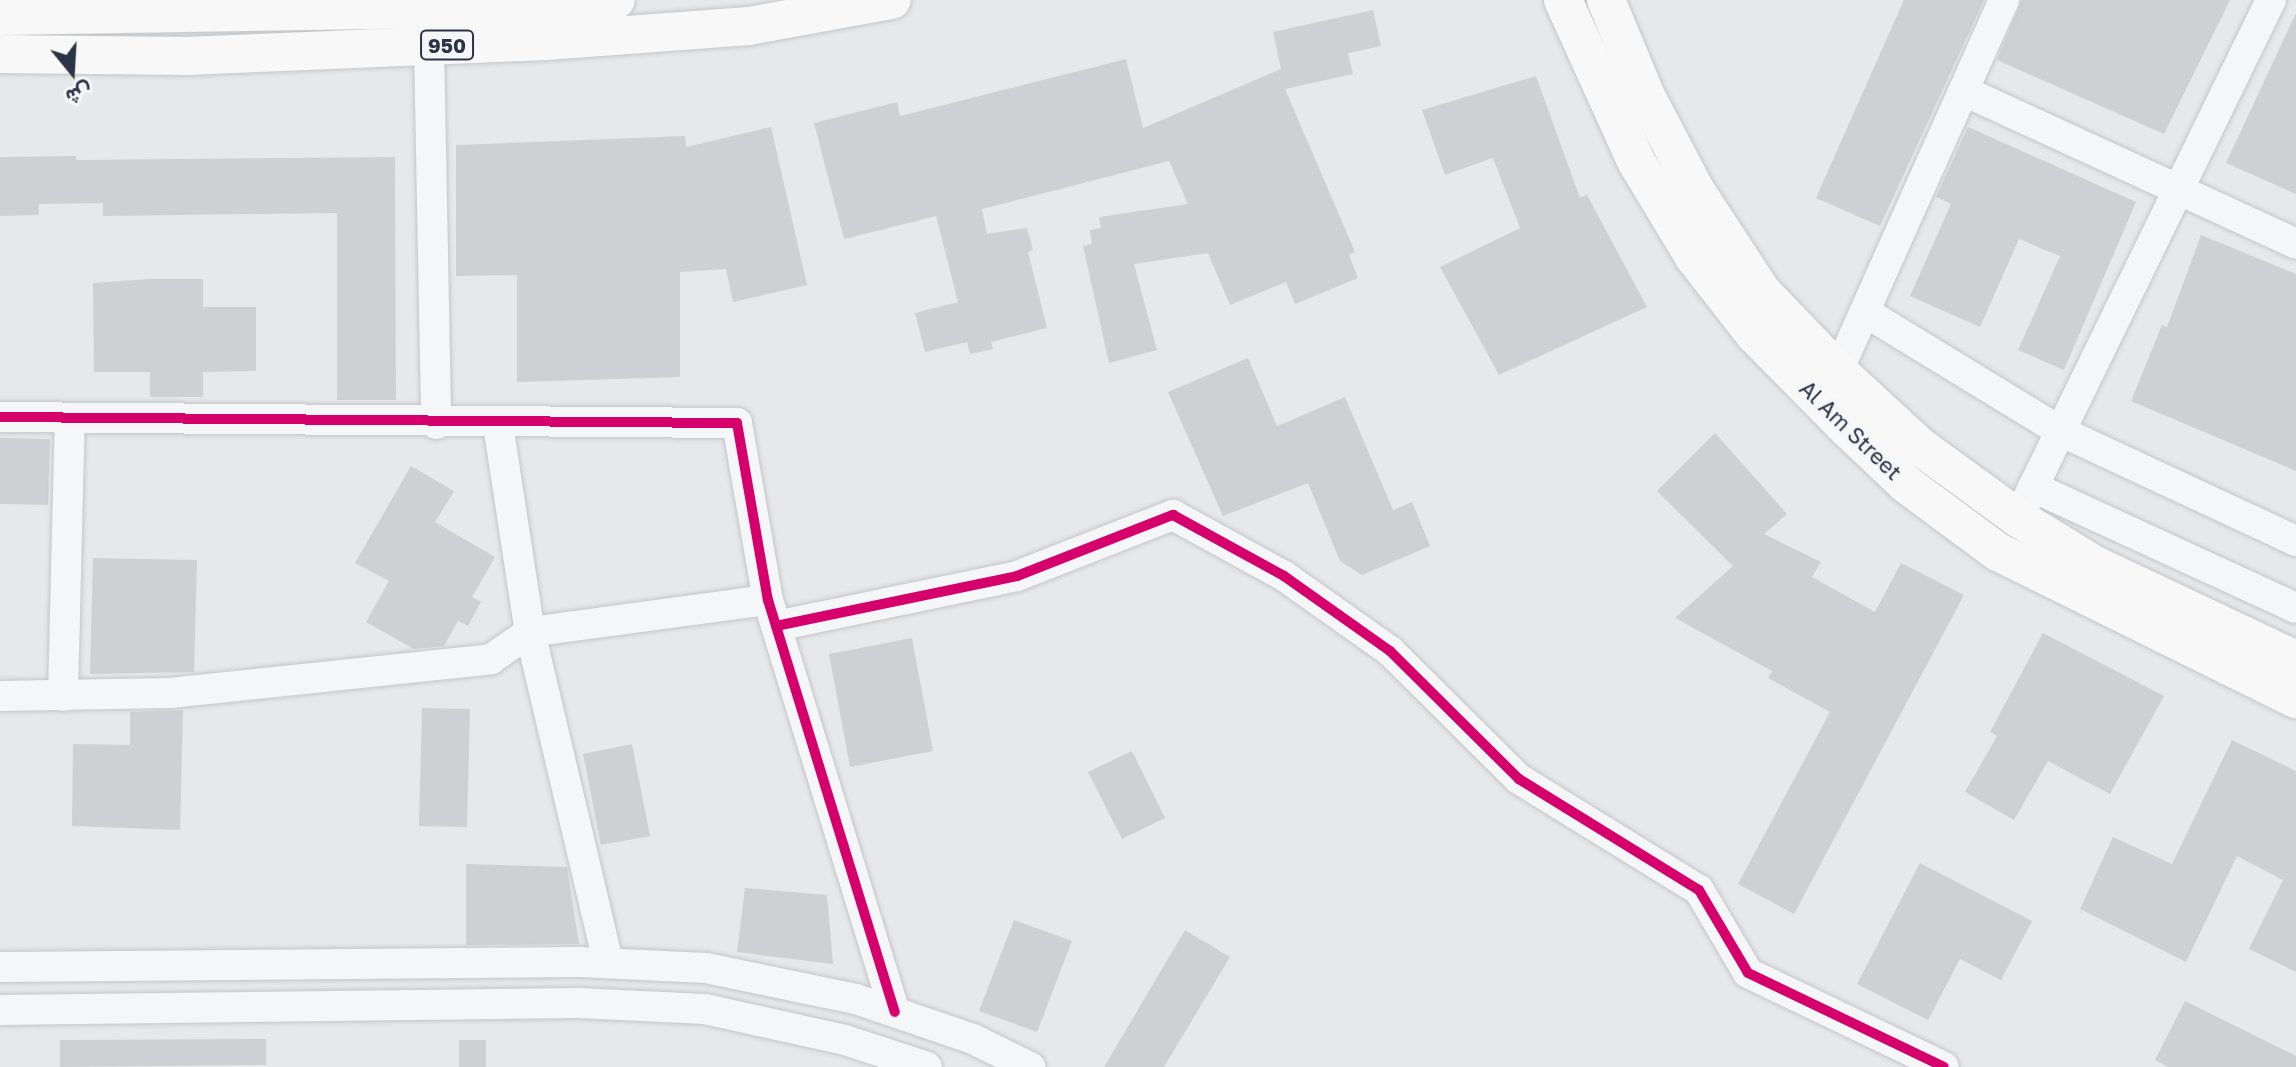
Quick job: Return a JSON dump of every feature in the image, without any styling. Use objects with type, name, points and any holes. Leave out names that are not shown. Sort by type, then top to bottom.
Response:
[{"type":"main road","name":"950","points":[[0,16],[552,7],[616,0]]},
{"type":"main road","name":"950","points":[[0,54],[187,56],[429,46],[749,26],[892,0]]},
{"type":"main road","name":"Al Am Street","points":[[1606,0],[1646,96],[1694,188],[1762,292],[1838,371],[1918,445],[2025,502],[2095,565],[2296,660]]},
{"type":"main road","name":"Al Am Street","points":[[1565,7],[1636,161],[1694,257],[1755,335],[1857,438],[1906,484],[1998,552],[2296,699]]},
{"type":"street","points":[[1838,371],[1966,92],[2004,0]]},
{"type":"street","points":[[2271,0],[2025,502],[2296,608]]},
{"type":"street","points":[[429,46],[436,424]]},
{"type":"street","points":[[1966,92],[2296,244]]},
{"type":"street","points":[[1865,312],[2060,431],[2296,541]]},
{"type":"street","points":[[0,417],[436,424],[737,423],[772,613],[895,1012]]},
{"type":"street","points":[[63,696],[70,418]]},
{"type":"street","points":[[498,424],[530,632],[608,963]]},
{"type":"street","points":[[0,696],[170,693],[491,659],[530,632],[772,613],[1017,576],[1173,515],[1284,576],[1390,651],[1519,779],[1699,890],[1748,973],[1944,1067]]},
{"type":"street","points":[[0,967],[608,963],[706,968],[895,1012],[973,1039],[1030,1067]]},
{"type":"street","points":[[0,1010],[578,1003],[705,1009],[845,1040],[927,1067]]},
{"type":"building","points":[[1904,0],[1984,0],[1880,226],[1816,198]]},
{"type":"building","points":[[2022,0],[2230,0],[2164,134],[1997,60]]},
{"type":"building","points":[[1373,10],[1381,46],[1348,53],[1353,74],[1285,89],[1355,252],[1349,255],[1358,278],[1295,304],[1286,282],[1230,305],[1208,253],[1134,264],[1157,350],[1109,363],[1083,246],[1092,244],[1090,230],[1101,228],[1099,217],[1188,204],[1169,161],[982,209],[987,234],[1027,228],[1033,250],[1028,252],[1047,328],[991,342],[993,349],[970,354],[967,342],[925,352],[915,313],[958,302],[936,216],[844,239],[814,123],[897,102],[900,116],[1126,59],[1143,128],[1281,69],[1273,32]]},
{"type":"building","points":[[2296,13],[2296,194],[2226,163]]},
{"type":"building","points":[[1536,76],[1580,198],[1587,195],[1647,307],[1499,375],[1440,267],[1520,228],[1493,158],[1445,175],[1422,110]]},
{"type":"building","points":[[771,127],[807,285],[733,302],[726,269],[680,272],[680,377],[517,382],[517,275],[456,276],[456,145],[685,136],[686,147]]},
{"type":"building","points":[[1968,127],[2136,202],[2064,370],[2018,350],[2060,256],[2019,239],[1980,327],[1910,296],[1951,204],[1936,197]]},
{"type":"building","points":[[76,156],[76,160],[395,157],[396,400],[337,400],[337,213],[103,216],[103,203],[39,204],[39,215],[0,216],[0,157]]},
{"type":"building","points":[[2201,235],[2296,274],[2296,471],[2131,401],[2162,325],[2167,327]]},
{"type":"building","points":[[203,279],[203,307],[256,307],[256,371],[203,372],[203,397],[150,397],[150,372],[94,372],[93,283]]},
{"type":"building","points":[[1248,358],[1277,426],[1345,397],[1393,510],[1412,502],[1430,546],[1362,575],[1340,561],[1308,483],[1223,516],[1168,392]]},
{"type":"building","points":[[1715,433],[1787,514],[1764,534],[1821,562],[1812,577],[1875,612],[1901,563],[1964,595],[1794,914],[1738,884],[1830,712],[1768,678],[1772,671],[1675,618],[1733,566],[1657,491]]},
{"type":"building","points":[[0,438],[50,439],[48,505],[0,504]]},
{"type":"building","points":[[411,466],[454,491],[435,522],[495,557],[472,597],[481,602],[468,626],[458,621],[444,646],[414,649],[366,622],[389,581],[355,563]]},
{"type":"building","points":[[93,558],[197,560],[194,672],[90,674]]},
{"type":"building","points":[[2043,633],[2164,696],[2110,794],[2048,761],[2014,820],[1965,792],[1997,736],[1990,732]]},
{"type":"building","points":[[912,638],[933,751],[850,767],[829,654]]},
{"type":"building","points":[[422,708],[470,709],[467,827],[419,826]]},
{"type":"building","points":[[183,710],[180,830],[72,826],[73,744],[130,745],[130,712]]},
{"type":"building","points":[[2232,740],[2296,771],[2296,972],[2249,949],[2283,880],[2237,856],[2186,962],[2080,909],[2113,837],[2172,864]]},
{"type":"building","points":[[632,744],[650,836],[601,845],[583,754]]},
{"type":"building","points":[[1132,751],[1165,818],[1122,839],[1088,772]]},
{"type":"building","points":[[1920,863],[2032,921],[2001,980],[1960,959],[1928,1020],[1857,984]]},
{"type":"building","points":[[466,864],[567,867],[579,944],[466,945]]},
{"type":"building","points":[[745,888],[827,895],[833,964],[737,952]]},
{"type":"building","points":[[1014,920],[1072,941],[1037,1032],[979,1011]]},
{"type":"building","points":[[1185,930],[1230,957],[1164,1067],[1104,1067]]},
{"type":"building","points":[[2185,1001],[2296,1056],[2296,1067],[2168,1067],[2155,1060]]},
{"type":"building","points":[[266,1039],[266,1065],[60,1067],[60,1040]]},
{"type":"building","points":[[459,1040],[486,1040],[486,1067],[459,1067]]},
{"type":"cycle path","points":[[0,417],[737,423],[768,600],[895,1012]]},
{"type":"cycle path","points":[[776,626],[1017,576],[1173,515],[1284,576],[1390,651],[1519,779],[1699,890],[1748,973],[1944,1067]]}]
